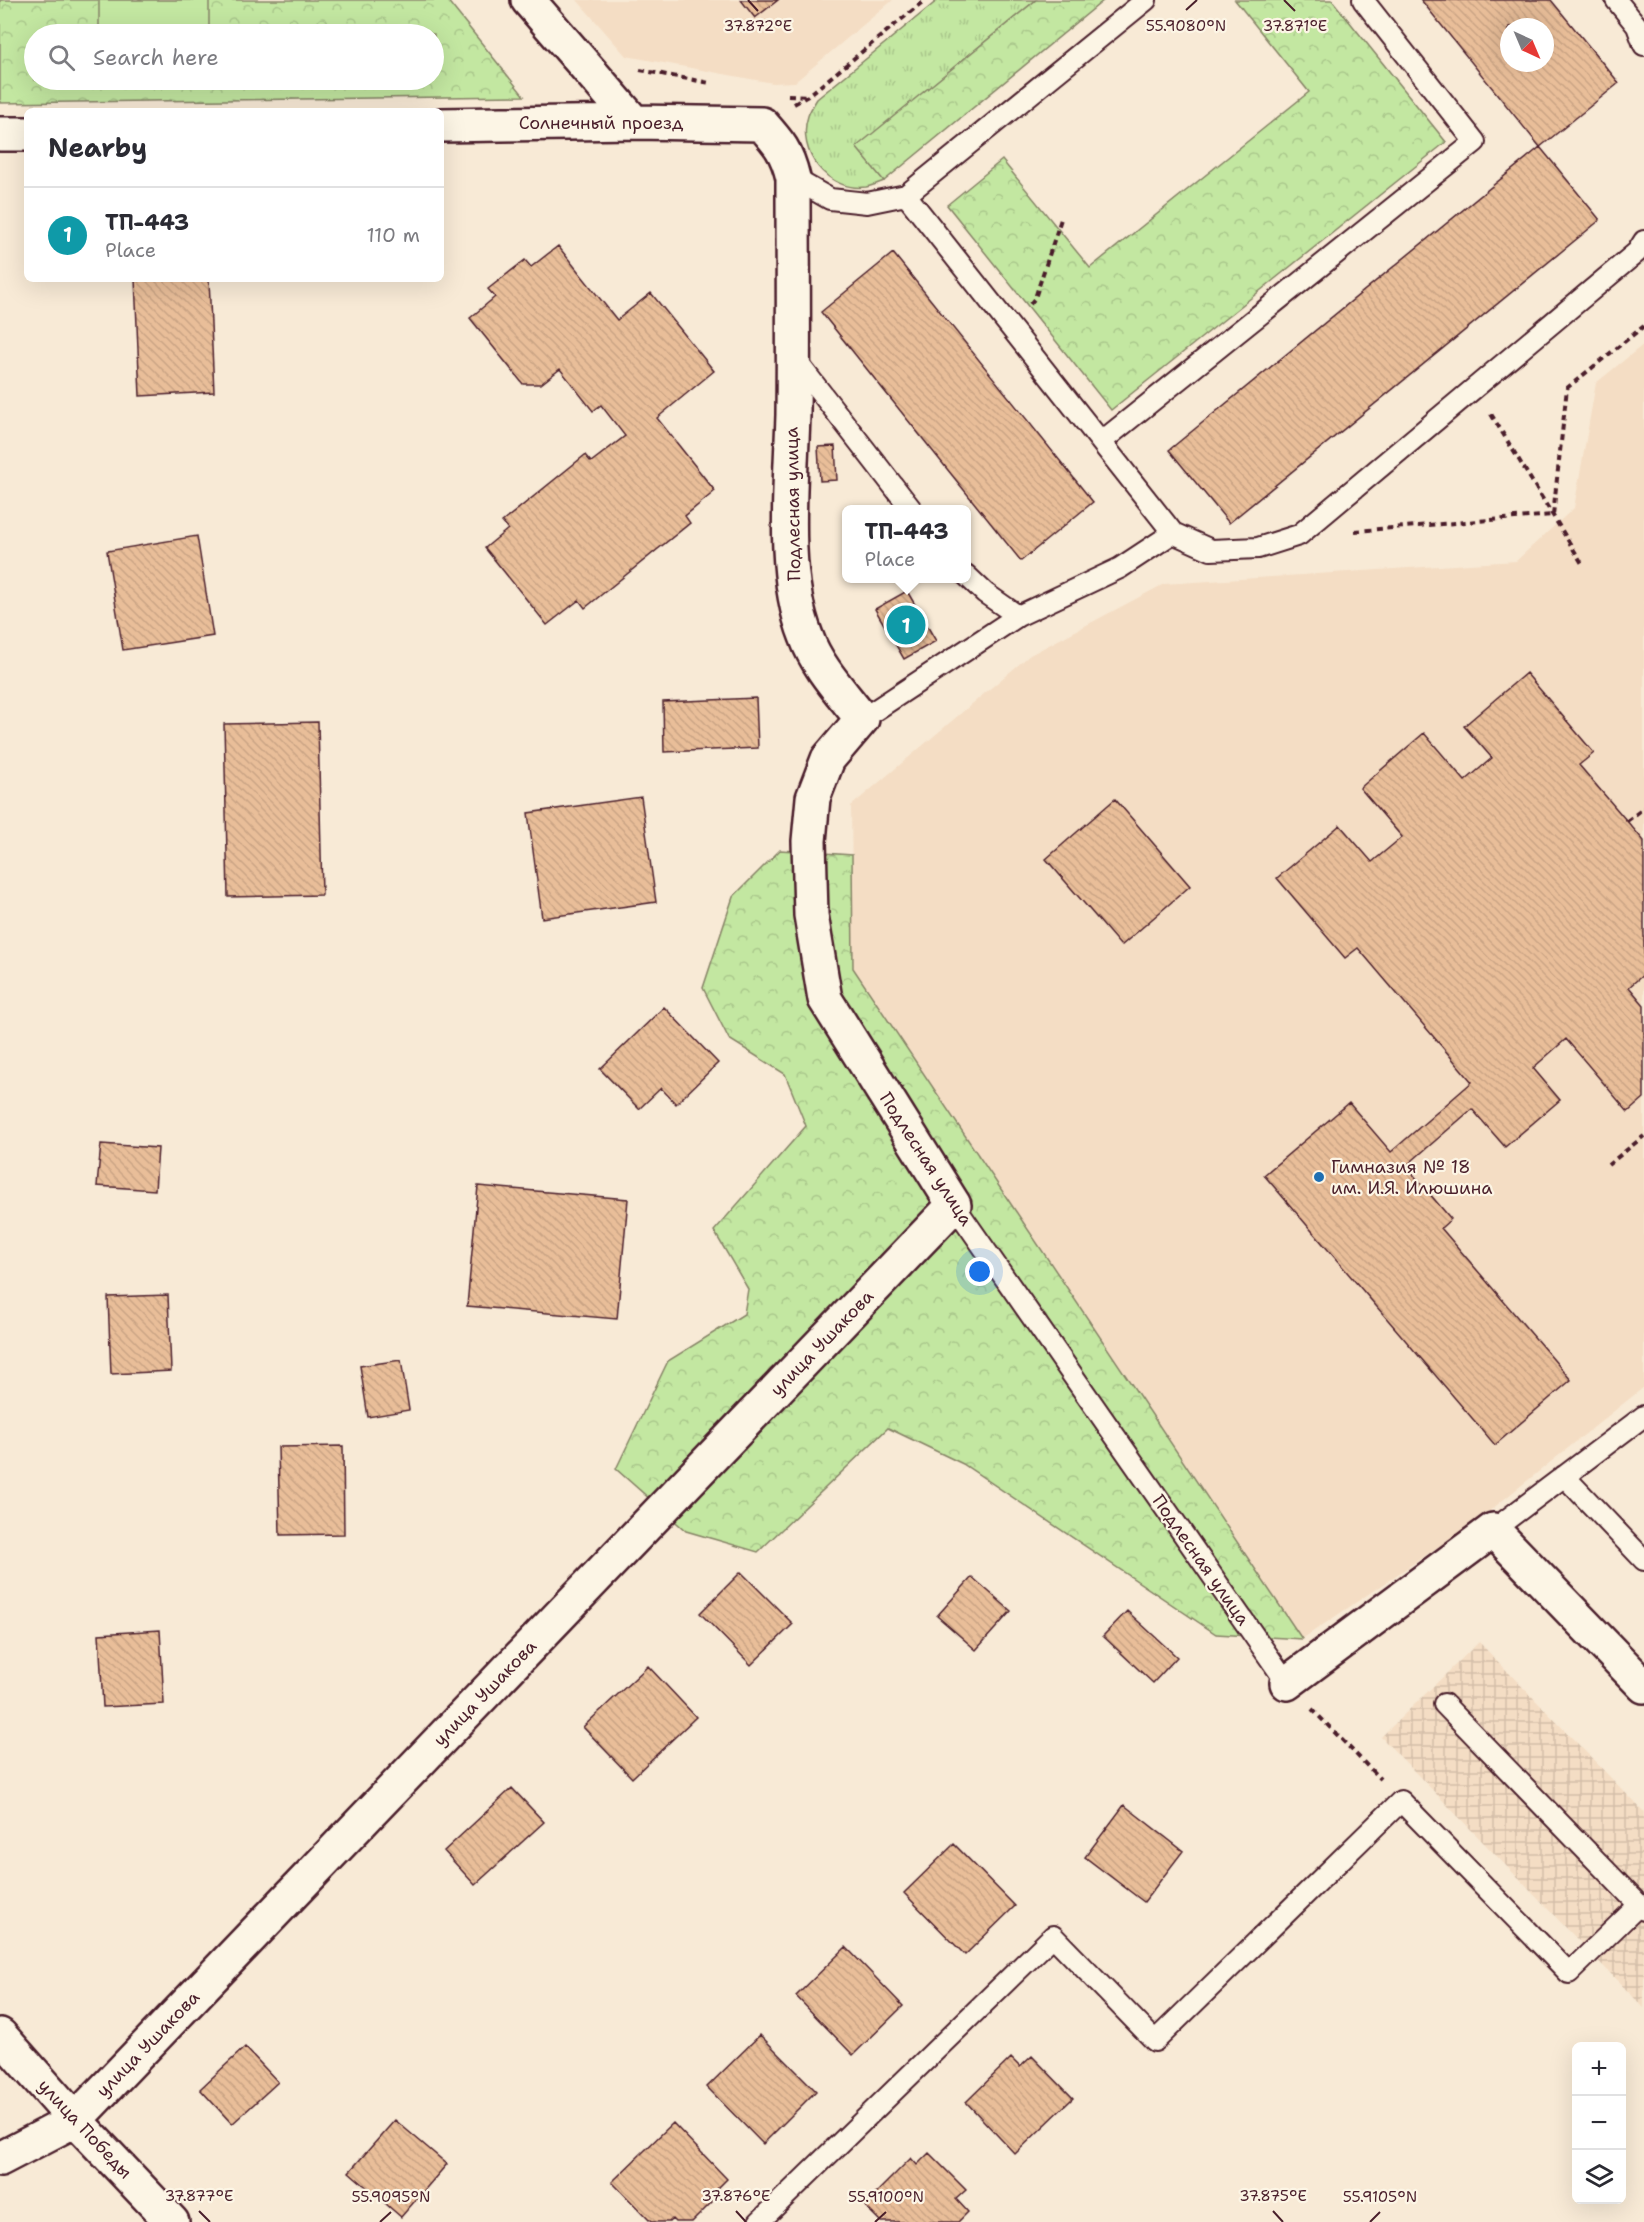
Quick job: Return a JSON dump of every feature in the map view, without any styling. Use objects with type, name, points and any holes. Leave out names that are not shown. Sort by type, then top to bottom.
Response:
[{"type":"street","points":[[528,0],[633,123]]},
{"type":"street","name":"Солнечный проезд","points":[[444,125],[762,124]]},
{"type":"street","name":"Подлесная улица","points":[[762,124],[788,158],[793,178],[794,358],[790,558],[796,608],[806,638],[820,663],[861,719],[828,759],[813,798],[809,841],[811,915],[825,999],[954,1205]]},
{"type":"street","points":[[0,134],[24,134]]},
{"type":"street","name":"улица Ушакова","points":[[0,2159],[75,2120],[954,1205]]},
{"type":"street","points":[[1287,1683],[1493,1530],[1642,1681]]},
{"type":"street","name":"улица Победы","points":[[0,2035],[75,2120],[172,2222]]},
{"type":"lane","points":[[793,178],[830,199],[867,203],[906,195],[1146,0]]},
{"type":"lane","points":[[1101,442],[1475,141],[1363,0]]},
{"type":"lane","points":[[1616,0],[1637,26],[1644,45]]},
{"type":"lane","points":[[906,195],[1173,533],[1211,550],[1258,548],[1299,535],[1637,252],[1644,241]]},
{"type":"lane","points":[[794,358],[908,505]]},
{"type":"lane","points":[[861,719],[1018,616],[1120,568],[1173,533]]},
{"type":"lane","points":[[971,580],[985,593],[1018,616]]},
{"type":"lane","name":"Подлесная улица","points":[[954,1205],[1287,1683]]},
{"type":"lane","points":[[1493,1530],[1644,1416]]},
{"type":"lane","points":[[1564,1476],[1644,1560]]},
{"type":"lane","points":[[759,2222],[1053,1935],[1155,2041],[1401,1801],[1569,1973],[1641,1908],[1444,1704]]},
{"type":"path","points":[[762,124],[808,96],[925,0]]},
{"type":"path","points":[[638,70],[719,84]]},
{"type":"path","points":[[787,95],[808,96]]},
{"type":"path","points":[[1011,328],[1035,298],[1062,216]]},
{"type":"path","points":[[1553,515],[1568,388],[1644,326]]},
{"type":"path","points":[[1474,388],[1583,565]]},
{"type":"path","points":[[1299,535],[1553,515]]},
{"type":"path","points":[[1627,821],[1644,808]]},
{"type":"path","points":[[1608,1165],[1644,1136]]},
{"type":"path","points":[[1287,1683],[1401,1801]]},
{"type":"shaded area","points":[[577,0],[893,0],[795,82],[773,83],[626,56]]},
{"type":"shaded area","name":"Гимназия № 18 им. И.Я. Илюшина","points":[[1644,344],[1644,1387],[1482,1517],[1302,1639],[853,968],[851,806],[1030,655],[1164,584],[1516,561],[1574,508],[1596,383]]},
{"type":"shaded area","points":[[1479,1642],[1644,1812],[1644,2008],[1381,1737]]},
{"type":"green space","points":[[0,0],[447,0],[524,96],[0,103]]},
{"type":"green space","points":[[99,0],[209,0],[209,24],[99,24]]},
{"type":"green space","points":[[938,0],[1036,0],[857,147],[884,181],[866,187],[852,187],[839,183],[818,167],[811,156],[805,130],[811,109],[817,99]]},
{"type":"green space","points":[[1036,0],[1104,0],[884,181],[856,147]]},
{"type":"green space","points":[[1235,0],[1332,0],[1446,142],[1111,410],[947,205],[1002,160],[1090,268],[1309,92]]},
{"type":"green space","points":[[780,850],[852,855],[853,968],[1302,1639],[1216,1634],[963,1464],[888,1428],[758,1552],[686,1531],[616,1469],[668,1361],[744,1314],[748,1289],[714,1231],[806,1126],[785,1074],[729,1039],[703,988],[733,897]]},
{"type":"building","points":[[741,0],[778,0],[755,18]]},
{"type":"building","points":[[1421,0],[1551,0],[1619,83],[1540,147]]},
{"type":"building","points":[[1540,147],[1600,220],[1229,523],[1169,450]]},
{"type":"building","points":[[558,246],[617,320],[651,293],[714,371],[657,418],[715,491],[685,516],[690,523],[585,608],[579,600],[547,625],[485,548],[508,529],[502,522],[585,455],[591,462],[625,436],[601,405],[593,411],[560,369],[541,384],[523,384],[470,318],[495,297],[488,289],[525,260],[531,267]]},
{"type":"building","points":[[893,253],[1093,502],[1021,561],[821,312]]},
{"type":"building","points":[[135,282],[209,282],[214,392],[140,396]]},
{"type":"building","points":[[835,446],[837,480],[820,481],[818,447]]},
{"type":"building","points":[[197,536],[213,636],[123,650],[107,551]]},
{"type":"building","points":[[907,591],[936,641],[904,659],[875,609]]},
{"type":"building","points":[[1526,673],[1594,753],[1579,765],[1644,841],[1644,974],[1629,987],[1644,1005],[1644,1098],[1628,1112],[1566,1039],[1533,1068],[1560,1100],[1505,1147],[1472,1109],[1406,1166],[1451,1219],[1441,1228],[1571,1380],[1495,1445],[1264,1175],[1349,1103],[1391,1152],[1472,1082],[1358,948],[1345,958],[1277,878],[1340,825],[1372,862],[1402,837],[1360,788],[1424,733],[1465,781],[1492,758],[1464,726]]},
{"type":"building","points":[[756,698],[758,748],[664,752],[663,702]]},
{"type":"building","points":[[318,722],[322,895],[228,897],[224,724]]},
{"type":"building","points":[[641,797],[656,902],[542,918],[528,813]]},
{"type":"building","points":[[1115,799],[1190,886],[1121,946],[1046,859]]},
{"type":"building","points":[[664,1007],[718,1063],[676,1104],[661,1088],[639,1109],[600,1069]]},
{"type":"building","points":[[101,1144],[158,1148],[155,1190],[97,1186]]},
{"type":"building","points":[[478,1186],[628,1199],[617,1319],[467,1306]]},
{"type":"building","points":[[168,1295],[171,1371],[111,1374],[108,1297]]},
{"type":"building","points":[[401,1360],[409,1410],[368,1417],[360,1366]]},
{"type":"building","points":[[343,1446],[344,1534],[280,1535],[278,1447]]},
{"type":"building","points":[[741,1572],[793,1624],[751,1665],[700,1613]]},
{"type":"building","points":[[972,1577],[1011,1611],[976,1650],[937,1616]]},
{"type":"building","points":[[1127,1611],[1177,1657],[1153,1683],[1103,1636]]},
{"type":"building","points":[[160,1630],[164,1704],[103,1707],[99,1634]]},
{"type":"building","points":[[648,1666],[696,1717],[632,1778],[583,1727]]},
{"type":"building","points":[[512,1788],[544,1822],[475,1885],[444,1851]]},
{"type":"building","points":[[1124,1805],[1183,1851],[1144,1902],[1085,1857]]},
{"type":"building","points":[[954,1844],[1015,1906],[965,1955],[904,1893]]},
{"type":"building","points":[[846,1947],[903,2006],[853,2055],[796,1996]]},
{"type":"building","points":[[760,2035],[816,2091],[763,2144],[707,2087]]},
{"type":"building","points":[[245,2047],[278,2082],[232,2124],[200,2089]]},
{"type":"building","points":[[1032,2056],[1073,2098],[1015,2154],[966,2102],[1011,2058],[1020,2067]]},
{"type":"building","points":[[395,2120],[447,2164],[401,2217],[349,2172]]},
{"type":"building","points":[[673,2123],[727,2179],[708,2198],[712,2202],[692,2222],[675,2222],[672,2219],[669,2222],[651,2222],[612,2182]]},
{"type":"building","points":[[929,2153],[966,2190],[956,2199],[968,2212],[958,2222],[881,2222],[864,2205],[911,2158],[917,2165]]},
{"type":"place","name":"ТП-443","points":[[906,625]]},
{"type":"place","name":"Гимназия № 18 им. И.Я. Илюшина","points":[[1319,1177]]}]
